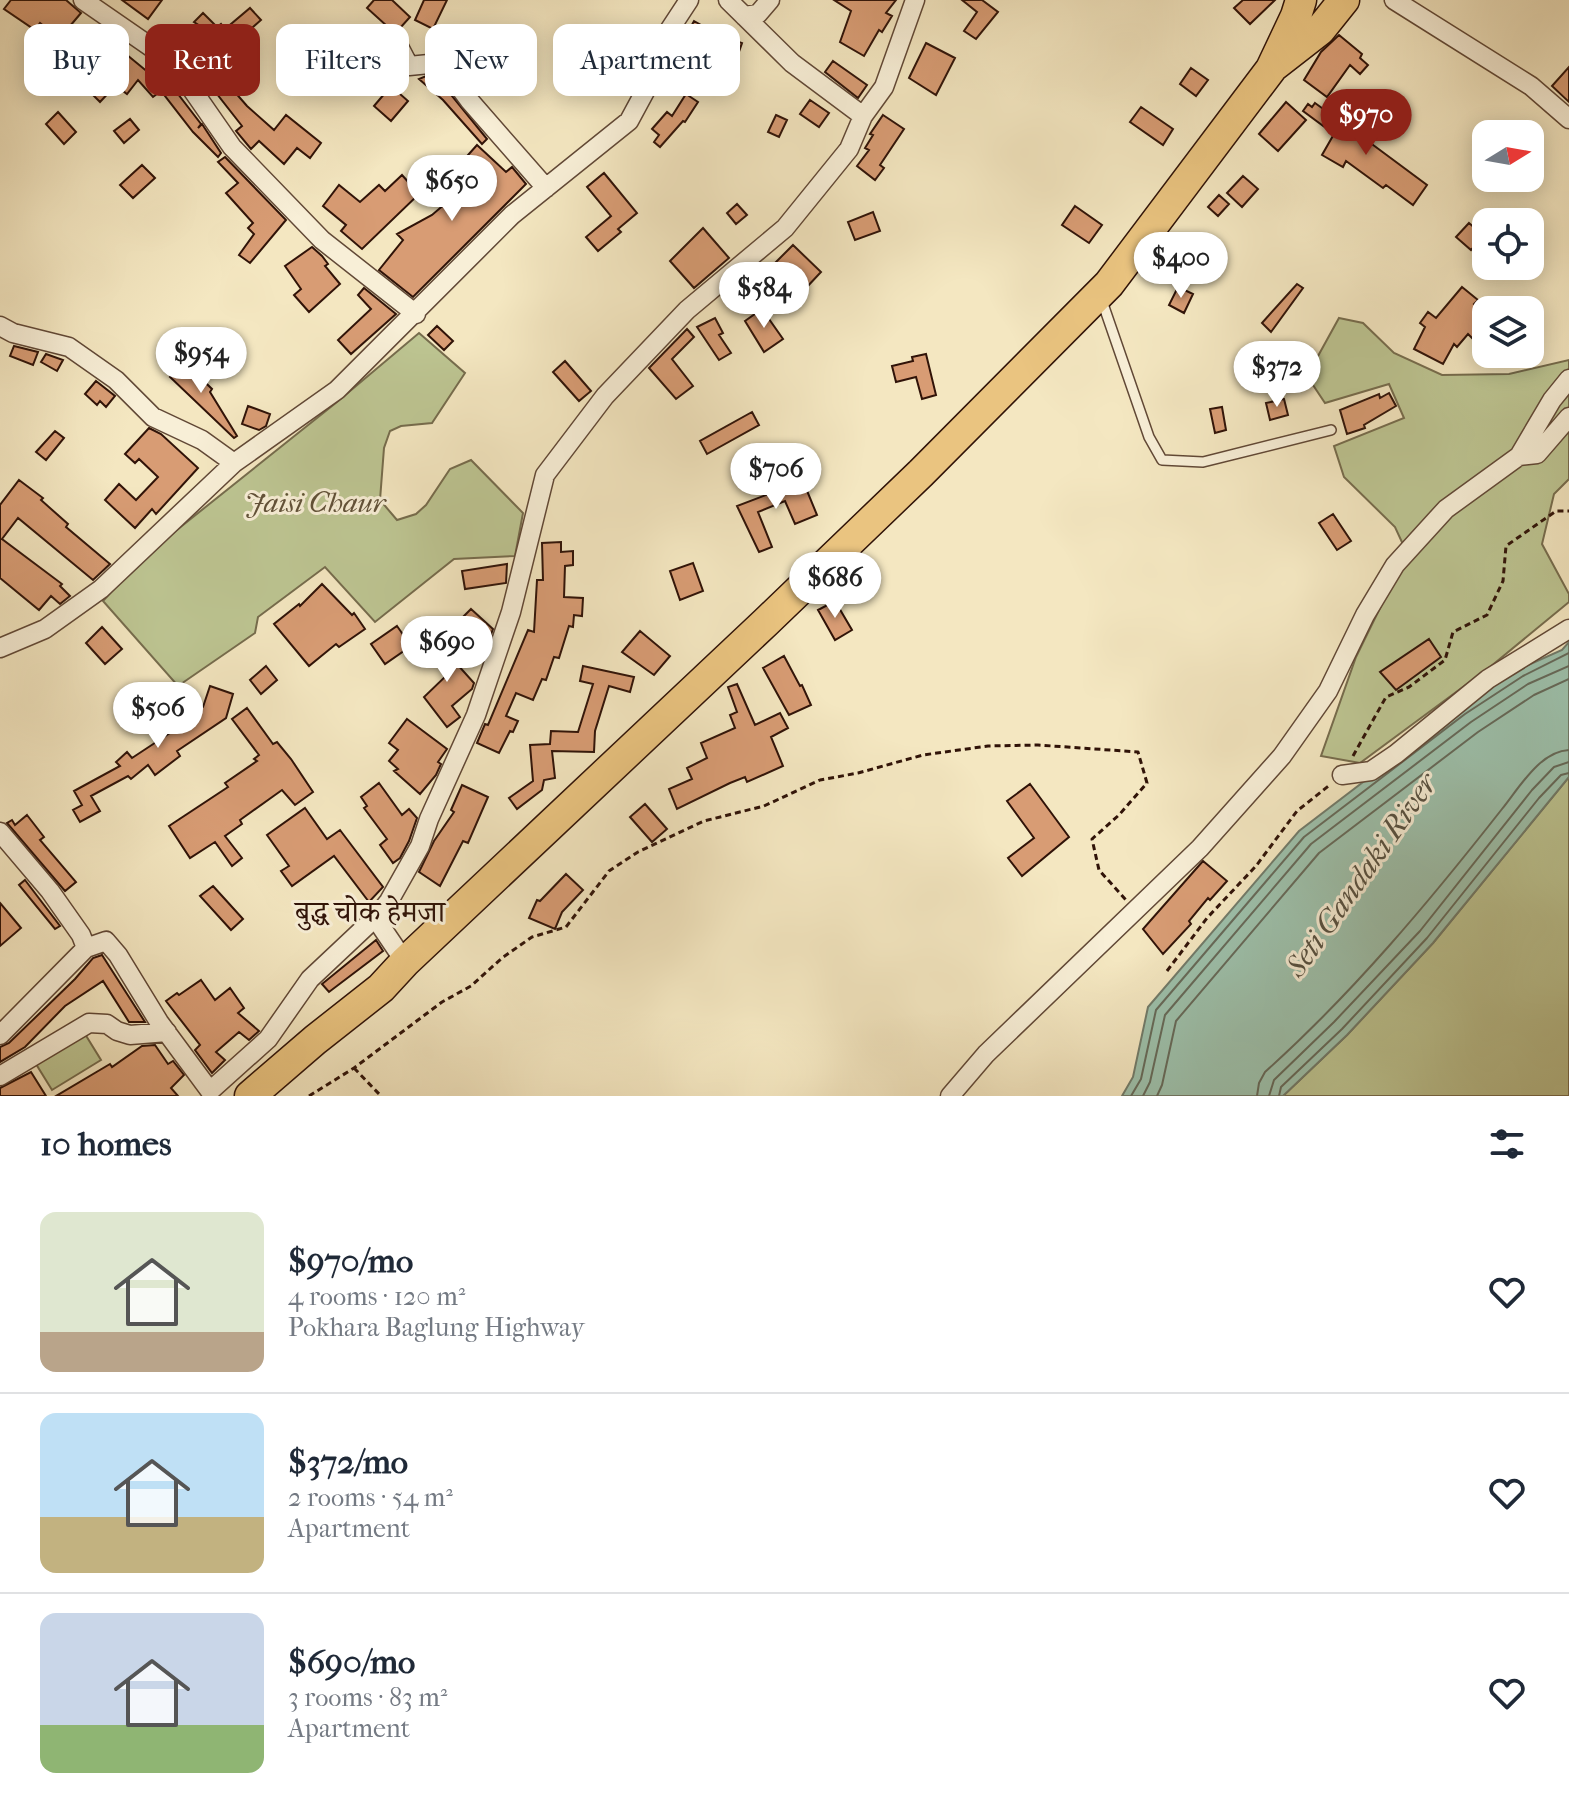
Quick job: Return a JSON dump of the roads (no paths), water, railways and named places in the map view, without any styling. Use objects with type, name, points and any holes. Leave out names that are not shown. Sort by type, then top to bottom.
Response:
[{"type":"highway","points":[[250,1096],[381,988],[921,473],[1100,294],[1271,69],[1301,0]]},
{"type":"highway","points":[[1271,69],[1320,30],[1344,0]]},
{"type":"street","points":[[83,0],[161,54],[191,88],[232,147],[322,240],[416,314]]},
{"type":"street","points":[[0,648],[45,629],[101,589],[234,463],[337,390],[512,215],[629,121],[656,71],[668,32],[689,0]]},
{"type":"street","points":[[728,0],[792,63],[863,116]]},
{"type":"street","points":[[744,16],[758,14],[770,0]]},
{"type":"street","points":[[0,1035],[86,948],[106,941],[208,1093],[268,1039],[310,979],[377,916],[420,846],[476,715],[511,612],[545,475],[605,396],[687,310],[785,228],[849,149],[863,116],[884,87],[915,0]]},
{"type":"street","points":[[1394,0],[1531,86],[1569,119]]},
{"type":"street","points":[[409,66],[429,64],[452,77],[546,188]]},
{"type":"street","points":[[0,326],[13,333],[69,347],[116,380],[153,417],[202,440],[234,463]]},
{"type":"street","points":[[950,1096],[986,1054],[1200,848],[1282,756],[1328,691],[1365,615],[1395,565],[1446,509],[1519,456],[1552,400],[1569,379]]},
{"type":"street","points":[[1519,456],[1537,454],[1569,417]]},
{"type":"street","points":[[1342,775],[1371,771],[1488,679],[1569,629]]},
{"type":"street","points":[[0,832],[50,891],[81,935],[86,948]]},
{"type":"street","points":[[377,916],[405,962]]},
{"type":"street","points":[[0,1076],[89,1023],[107,1024],[130,1035],[167,1032]]},
{"type":"lane","points":[[1100,294],[1149,437],[1162,460],[1203,462],[1331,430]]},
{"type":"water","name":"Seti Gandaki River","points":[[1569,642],[1569,777],[1433,943],[1347,1035],[1283,1096],[1122,1096],[1133,1077],[1148,1007],[1299,831],[1460,708],[1519,669],[1562,650]]},
{"type":"district","name":"बुद्ध चोक हेमजा","points":[[370,912]]},
{"type":"park label","name":"Jaisi Chaur","points":[[315,502]]}]
